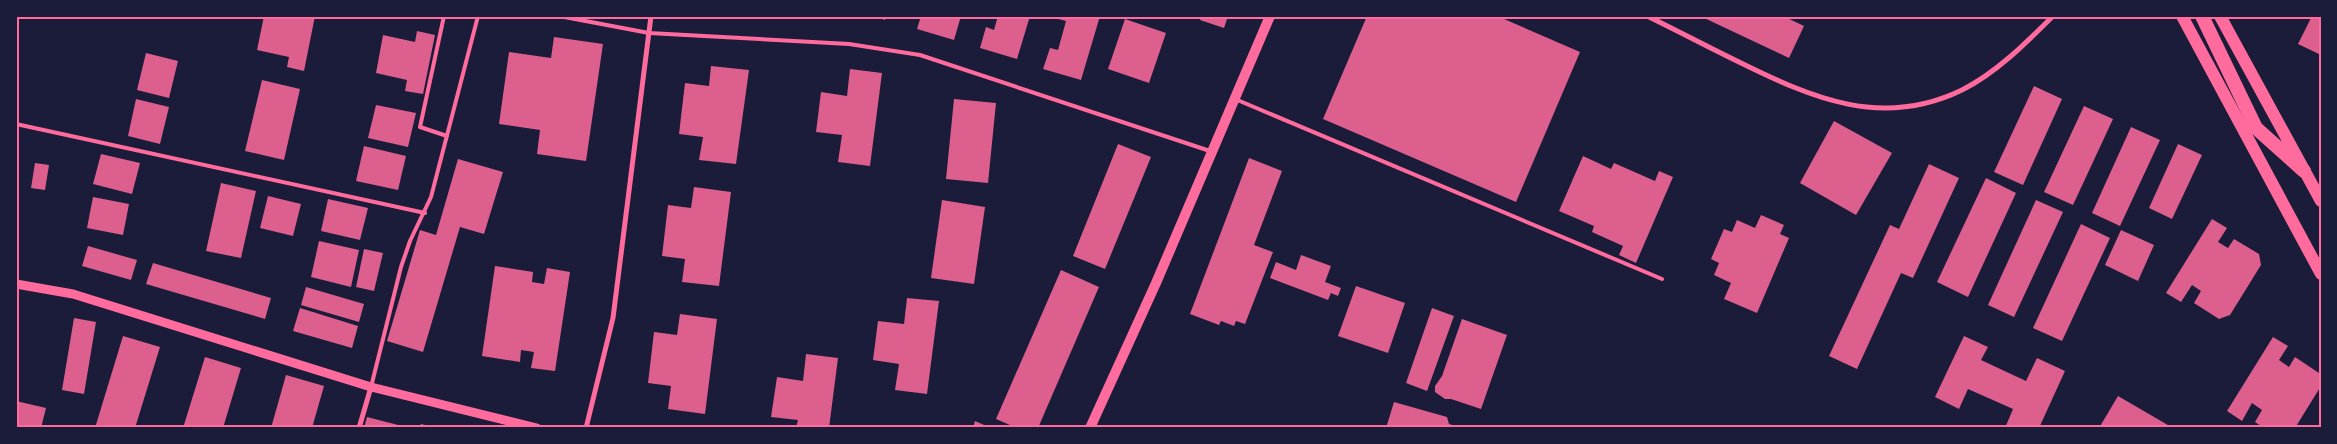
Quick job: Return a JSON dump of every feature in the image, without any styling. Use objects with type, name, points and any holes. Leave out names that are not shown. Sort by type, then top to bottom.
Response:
[{"type":"highway","points":[[2202,16],[2256,128],[2304,170]]},
{"type":"main road","points":[[1090,428],[1270,16]]},
{"type":"main road","points":[[2182,16],[2321,274]]},
{"type":"main road","points":[[2220,16],[2321,200]]},
{"type":"street","points":[[586,428],[613,318],[651,16]]},
{"type":"street","points":[[1647,16],[1806,94],[1840,104],[1876,109],[1909,107],[1937,101],[1964,89],[1996,67],[2053,16]]},
{"type":"street","points":[[16,284],[73,294],[371,387],[537,428]]},
{"type":"street","points":[[359,428],[371,387]]},
{"type":"lane","points":[[444,16],[420,127],[447,136]]},
{"type":"lane","points":[[371,387],[401,267],[410,241],[432,197],[478,16]]},
{"type":"lane","points":[[559,16],[649,33],[849,44],[920,55],[1212,152]]},
{"type":"lane","points":[[1235,99],[1662,279]]},
{"type":"lane","points":[[16,124],[425,212]]},
{"type":"building","points":[[264,16],[296,18],[297,16],[315,16],[304,71],[287,67],[289,57],[257,50]]},
{"type":"building","points":[[873,16],[886,16],[885,20]]},
{"type":"building","points":[[921,16],[961,16],[954,40],[917,29]]},
{"type":"building","points":[[998,16],[1030,16],[1017,59],[980,48],[986,27],[994,30]]},
{"type":"building","points":[[1059,16],[1100,16],[1081,80],[1043,69],[1050,48],[1058,50],[1066,21],[1058,19]]},
{"type":"building","points":[[1202,16],[1228,16],[1224,28],[1200,20]]},
{"type":"building","points":[[1367,16],[1497,16],[1580,52],[1516,202],[1323,119]]},
{"type":"building","points":[[1700,16],[1783,16],[1804,26],[1789,58]]},
{"type":"building","points":[[2308,16],[2321,16],[2321,55],[2298,44],[2311,18]]},
{"type":"building","points":[[1125,19],[1166,33],[1149,83],[1108,69]]},
{"type":"building","points":[[417,31],[435,35],[423,94],[405,91],[407,80],[376,73],[383,35],[415,42]]},
{"type":"building","points":[[554,37],[603,44],[586,161],[537,154],[540,130],[499,124],[509,52],[551,58]]},
{"type":"building","points":[[146,53],[178,61],[169,98],[137,90]]},
{"type":"building","points":[[711,66],[749,70],[736,164],[699,160],[703,137],[679,134],[685,83],[709,86]]},
{"type":"building","points":[[850,69],[882,73],[870,166],[838,162],[842,135],[816,132],[821,92],[847,96]]},
{"type":"building","points":[[262,80],[300,89],[284,160],[245,151]]},
{"type":"building","points":[[2034,86],[2062,99],[2023,185],[1994,172]]},
{"type":"building","points":[[136,99],[169,107],[160,144],[128,136]]},
{"type":"building","points":[[954,99],[996,103],[988,183],[946,179]]},
{"type":"building","points":[[376,105],[416,113],[408,147],[368,138]]},
{"type":"building","points":[[2084,106],[2113,119],[2073,205],[2044,192]]},
{"type":"building","points":[[1834,121],[1892,153],[1856,215],[1800,183]]},
{"type":"building","points":[[2131,127],[2160,140],[2120,226],[2092,213]]},
{"type":"building","points":[[1118,144],[1151,157],[1105,269],[1073,256]]},
{"type":"building","points":[[2178,144],[2202,155],[2172,219],[2149,208]]},
{"type":"building","points":[[364,146],[406,156],[398,190],[356,181]]},
{"type":"building","points":[[101,154],[140,163],[132,194],[93,184]]},
{"type":"building","points":[[1583,156],[1611,169],[1614,163],[1655,181],[1659,171],[1673,177],[1636,263],[1619,255],[1623,246],[1592,232],[1594,226],[1559,211]]},
{"type":"building","points":[[1249,158],[1282,171],[1254,245],[1273,252],[1245,324],[1236,321],[1234,326],[1221,321],[1219,325],[1190,314]]},
{"type":"building","points":[[458,159],[503,172],[484,234],[460,227],[423,352],[387,341],[420,230],[436,235]]},
{"type":"building","points":[[35,163],[49,165],[45,190],[31,188]]},
{"type":"building","points":[[1929,164],[1959,178],[1913,278],[1901,273],[1857,369],[1829,356],[1890,225],[1899,229]]},
{"type":"building","points":[[1986,178],[2016,193],[1968,297],[1937,282]]},
{"type":"building","points":[[221,183],[256,191],[241,258],[206,251]]},
{"type":"building","points":[[694,187],[731,192],[719,286],[682,282],[685,259],[662,256],[668,205],[691,208]]},
{"type":"building","points":[[268,196],[301,204],[293,236],[260,228]]},
{"type":"building","points":[[93,197],[129,204],[123,235],[87,228]]},
{"type":"building","points":[[328,199],[368,208],[360,240],[321,231]]},
{"type":"building","points":[[942,200],[985,207],[974,284],[931,278]]},
{"type":"building","points":[[2036,200],[2063,212],[2014,317],[1988,305]]},
{"type":"building","points":[[1761,215],[1784,225],[1780,234],[1789,238],[1757,313],[1724,299],[1731,283],[1714,275],[1719,263],[1711,259],[1724,229],[1732,232],[1737,220],[1755,228]]},
{"type":"building","points":[[2212,219],[2227,228],[2218,242],[2228,248],[2234,239],[2259,254],[2261,265],[2230,315],[2219,319],[2194,303],[2201,291],[2192,285],[2181,302],[2166,293]]},
{"type":"building","points":[[2081,224],[2110,238],[2062,341],[2033,328]]},
{"type":"building","points":[[2121,230],[2154,245],[2138,281],[2105,265]]},
{"type":"building","points":[[319,241],[359,250],[351,287],[311,277]]},
{"type":"building","points":[[88,246],[137,260],[131,280],[82,266]]},
{"type":"building","points":[[364,249],[383,253],[374,291],[356,287]]},
{"type":"building","points":[[1301,255],[1331,266],[1325,282],[1341,288],[1338,296],[1331,293],[1328,300],[1270,278],[1276,262],[1296,270]]},
{"type":"building","points":[[153,263],[271,298],[265,319],[146,284]]},
{"type":"building","points":[[495,266],[533,272],[532,282],[544,284],[547,268],[570,272],[555,371],[531,368],[534,352],[521,350],[520,362],[482,356]]},
{"type":"building","points":[[1061,270],[1099,287],[1038,428],[1017,428],[996,419]]},
{"type":"building","points":[[1356,286],[1405,303],[1388,353],[1338,336]]},
{"type":"building","points":[[306,287],[364,304],[359,322],[301,305]]},
{"type":"building","points":[[907,298],[939,301],[927,394],[895,390],[899,364],[873,360],[878,321],[904,324]]},
{"type":"building","points":[[300,308],[358,326],[352,348],[293,331]]},
{"type":"building","points":[[1432,308],[1454,316],[1427,391],[1406,383]]},
{"type":"building","points":[[680,314],[717,319],[705,414],[668,409],[671,386],[648,383],[654,332],[677,335]]},
{"type":"building","points":[[74,318],[96,322],[84,394],[62,390]]},
{"type":"building","points":[[1462,319],[1507,335],[1481,409],[1451,399],[1445,399],[1435,392],[1435,386],[1442,376]]},
{"type":"building","points":[[123,336],[160,347],[135,428],[95,428]]},
{"type":"building","points":[[1964,336],[1988,347],[1981,360],[2026,381],[2037,358],[2065,371],[2039,428],[2005,428],[2013,409],[1968,389],[1959,409],[1935,397]]},
{"type":"building","points":[[2273,337],[2288,346],[2279,360],[2289,367],[2295,357],[2319,373],[2321,386],[2295,428],[2264,428],[2255,422],[2262,410],[2252,403],[2242,421],[2227,411]]},
{"type":"building","points":[[806,354],[838,358],[829,428],[796,428],[798,420],[771,417],[777,377],[803,381]]},
{"type":"building","points":[[205,357],[241,368],[223,428],[183,428]]},
{"type":"building","points":[[286,375],[324,386],[312,428],[271,428]]},
{"type":"building","points":[[2118,396],[2173,428],[2099,428]]},
{"type":"building","points":[[16,401],[46,408],[41,428],[16,428]]},
{"type":"building","points":[[1394,402],[1447,417],[1449,424],[1462,428],[1386,428]]},
{"type":"building","points":[[367,417],[406,427],[406,428],[364,428]]},
{"type":"building","points":[[975,421],[991,428],[973,428]]},
{"type":"building","points":[[421,424],[433,427],[433,428],[419,428]]}]
